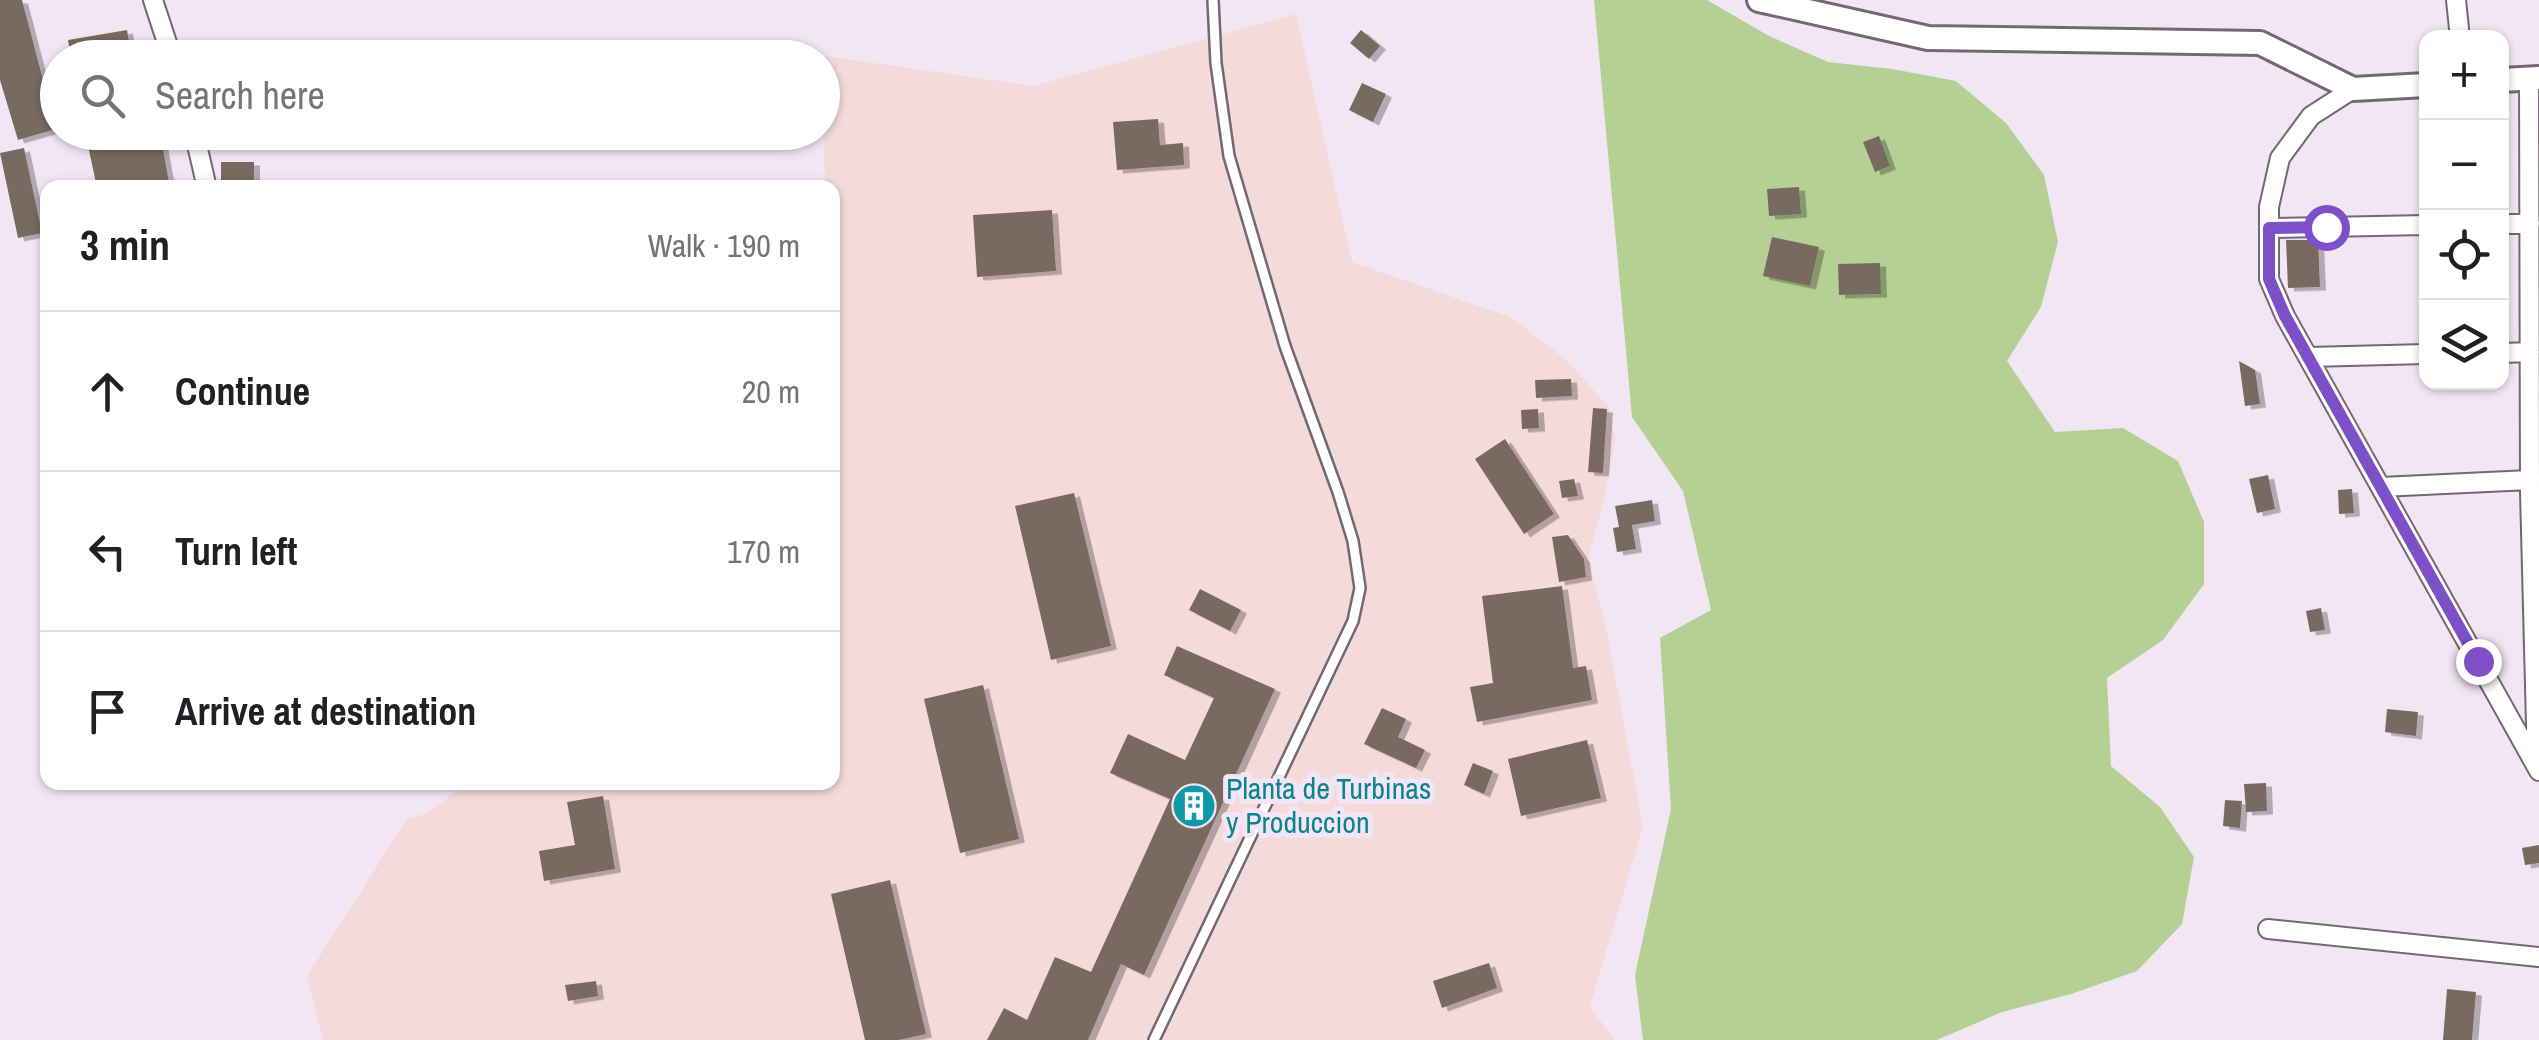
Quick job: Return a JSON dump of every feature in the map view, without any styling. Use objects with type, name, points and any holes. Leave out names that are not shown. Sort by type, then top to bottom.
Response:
[{"type":"street","points":[[153,0],[166,40]]},
{"type":"street","points":[[1759,0],[1928,38],[2260,43],[2353,90]]},
{"type":"street","points":[[2456,0],[2459,30]]},
{"type":"street","points":[[2509,80],[2534,78],[2530,480],[2538,768]]},
{"type":"street","points":[[2419,85],[2353,90],[2312,116],[2280,158],[2269,206],[2269,279],[2285,316],[2538,768]]},
{"type":"street","points":[[198,150],[205,180]]},
{"type":"street","points":[[2509,224],[2530,224]]},
{"type":"street","points":[[2269,228],[2419,226]]},
{"type":"street","points":[[2509,352],[2530,352]]},
{"type":"street","points":[[2309,358],[2419,354]]},
{"type":"street","points":[[2381,487],[2530,480]]},
{"type":"street","points":[[2268,929],[2539,957]]},
{"type":"lane","points":[[1154,1040],[1353,621],[1360,588],[1353,541],[1285,346],[1229,156],[1216,63],[1213,0]]},
{"type":"shaded area","points":[[1296,14],[1352,262],[1511,317],[1568,361],[1609,408],[1615,440],[1588,559],[1606,627],[1643,827],[1590,1006],[1614,1040],[323,1040],[307,976],[407,819],[428,813],[458,790],[840,790],[840,180],[825,180],[824,150],[840,150],[840,58],[1033,86]]},
{"type":"green space","points":[[1594,0],[1707,0],[1769,36],[1828,62],[1956,81],[2006,123],[2044,175],[2058,242],[2041,307],[2007,361],[2055,432],[2123,428],[2178,461],[2204,522],[2204,584],[2163,640],[2107,678],[2111,766],[2160,807],[2194,857],[2182,924],[2137,971],[2002,1012],[1937,1040],[1643,1040],[1635,975],[1671,809],[1660,638],[1711,610],[1683,491],[1632,417]]},
{"type":"building","points":[[0,0],[22,0],[40,68],[40,134],[18,140],[0,80]]},
{"type":"building","points":[[127,30],[129,40],[68,40]]},
{"type":"building","points":[[1361,30],[1380,46],[1369,59],[1350,43]]},
{"type":"building","points":[[1362,83],[1386,94],[1373,122],[1349,110]]},
{"type":"building","points":[[1158,119],[1160,145],[1183,143],[1184,165],[1117,170],[1113,122]]},
{"type":"building","points":[[1879,136],[1890,166],[1875,172],[1863,142]]},
{"type":"building","points":[[24,148],[40,233],[18,238],[0,153]]},
{"type":"building","points":[[89,150],[163,150],[169,180],[95,180]]},
{"type":"building","points":[[221,162],[254,162],[254,180],[221,180]]},
{"type":"building","points":[[1799,187],[1801,214],[1769,216],[1767,189]]},
{"type":"building","points":[[1052,210],[1056,271],[977,277],[973,215]]},
{"type":"building","points":[[1772,237],[1819,247],[1810,286],[1763,276]]},
{"type":"building","points":[[2286,240],[2318,240],[2320,287],[2288,288]]},
{"type":"building","points":[[1880,263],[1881,294],[1839,295],[1838,264]]},
{"type":"building","points":[[2239,361],[2255,370],[2260,404],[2245,406]]},
{"type":"building","points":[[1571,379],[1572,396],[1536,398],[1535,380]]},
{"type":"building","points":[[1593,408],[1607,409],[1603,473],[1588,472]]},
{"type":"building","points":[[1538,409],[1539,428],[1522,429],[1521,410]]},
{"type":"building","points":[[1505,439],[1554,514],[1524,534],[1475,459]]},
{"type":"building","points":[[2268,475],[2275,509],[2257,513],[2249,479]]},
{"type":"building","points":[[1574,479],[1578,496],[1562,498],[1559,481]]},
{"type":"building","points":[[2352,489],[2354,513],[2339,514],[2338,490]]},
{"type":"building","points":[[1074,493],[1111,646],[1051,660],[1015,506]]},
{"type":"building","points":[[1652,500],[1655,521],[1632,525],[1636,549],[1617,552],[1613,528],[1619,527],[1615,506]]},
{"type":"building","points":[[1568,535],[1584,559],[1586,577],[1559,582],[1552,537]]},
{"type":"building","points":[[1562,586],[1573,668],[1586,666],[1592,700],[1477,722],[1470,687],[1493,683],[1482,596]]},
{"type":"building","points":[[1200,589],[1241,610],[1230,631],[1189,610]]},
{"type":"building","points":[[2321,608],[2325,630],[2310,632],[2306,611]]},
{"type":"building","name":"Planta de Turbinas y Produccion","points":[[1177,646],[1275,689],[1144,975],[1121,964],[1088,1040],[987,1040],[1004,1008],[1027,1020],[1055,957],[1091,972],[1170,799],[1110,773],[1128,734],[1185,760],[1214,698],[1164,675]]},
{"type":"building","points":[[983,685],[1019,839],[960,853],[924,699]]},
{"type":"building","points":[[1382,708],[1406,719],[1398,737],[1425,750],[1416,768],[1364,744]]},
{"type":"building","points":[[2387,709],[2418,712],[2416,736],[2385,732]]},
{"type":"building","points":[[1587,740],[1601,798],[1521,816],[1508,759]]},
{"type":"building","points":[[1473,763],[1493,771],[1484,794],[1464,785]]},
{"type":"building","points":[[2266,783],[2267,811],[2246,812],[2244,784]]},
{"type":"building","points":[[603,796],[615,869],[544,881],[539,851],[575,845],[567,802]]},
{"type":"building","points":[[2225,800],[2242,801],[2240,828],[2223,826]]},
{"type":"building","points":[[2539,845],[2539,863],[2525,865],[2522,848]]},
{"type":"building","points":[[890,880],[926,1034],[899,1040],[865,1040],[831,894]]},
{"type":"building","points":[[1489,963],[1497,988],[1442,1008],[1433,981]]},
{"type":"building","points":[[596,981],[598,996],[568,1001],[565,985]]},
{"type":"building","points":[[2447,989],[2476,992],[2472,1040],[2443,1040]]},
{"type":"place","name":"Planta de Turbinas y Produccion","points":[[1194,806]]},
{"type":"route","points":[[2326,227],[2269,228],[2269,279],[2285,316],[2478,661]]}]
